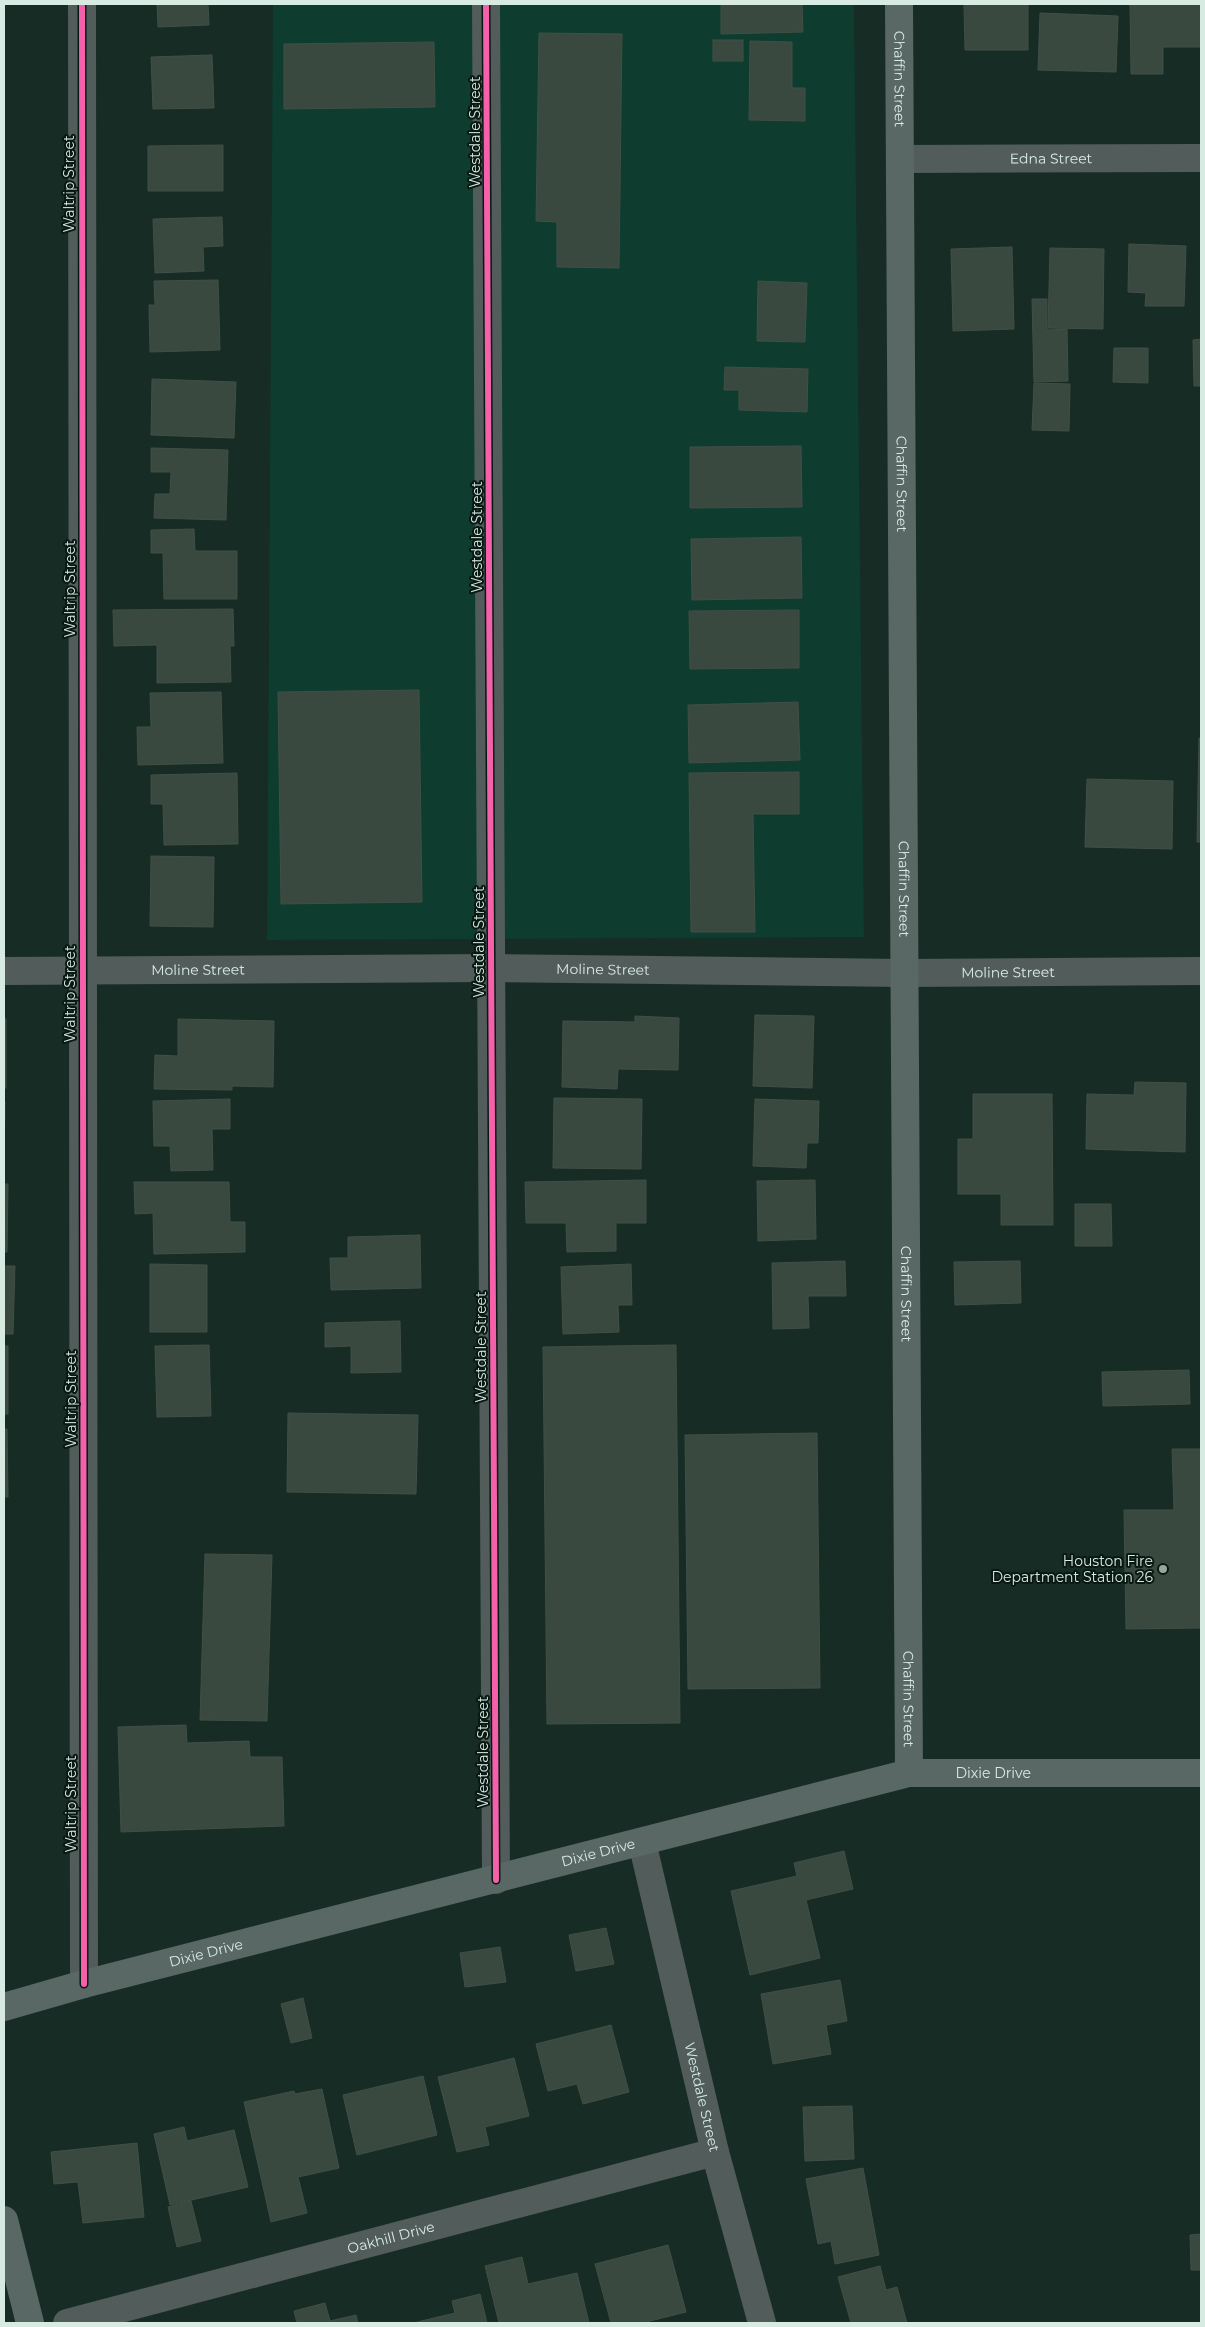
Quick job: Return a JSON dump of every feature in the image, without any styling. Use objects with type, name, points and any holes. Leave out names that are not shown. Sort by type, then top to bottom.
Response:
[{"type":"street","name":"Waltrip Street","points":[[82,4],[84,1984]]},
{"type":"street","name":"Westdale Street","points":[[486,4],[496,1880]]},
{"type":"street","name":"Chaffin Street","points":[[899,4],[909,1774]]},
{"type":"street","name":"Edna Street","points":[[901,159],[1201,158]]},
{"type":"street","name":"Moline Street","points":[[4,971],[492,968],[904,973],[1201,971]]},
{"type":"street","name":"Dixie Drive","points":[[4,2007],[84,1984],[909,1774],[1201,1773]]},
{"type":"street","name":"Westdale Street","points":[[642,1842],[715,2152],[762,2323]]},
{"type":"street","name":"Oakhill Drive","points":[[67,2323],[715,2152]]},
{"type":"street","points":[[4,2220],[30,2323]]},
{"type":"shaded area","points":[[273,4],[854,4],[864,937],[267,940]]},
{"type":"building","points":[[157,4],[208,4],[209,25],[158,27]]},
{"type":"building","points":[[721,4],[802,4],[803,32],[721,34]]},
{"type":"building","points":[[964,4],[1028,4],[1028,50],[965,50]]},
{"type":"building","points":[[1130,4],[1201,4],[1201,47],[1163,47],[1163,74],[1131,74]]},
{"type":"building","points":[[1040,13],[1118,16],[1116,72],[1038,70]]},
{"type":"building","points":[[539,33],[622,34],[619,268],[557,267],[557,222],[536,221]]},
{"type":"building","points":[[713,40],[743,40],[743,61],[713,61]]},
{"type":"building","points":[[750,41],[792,42],[792,88],[805,88],[805,121],[749,120]]},
{"type":"building","points":[[434,42],[435,107],[284,109],[284,44]]},
{"type":"building","points":[[212,55],[214,108],[153,109],[151,57]]},
{"type":"building","points":[[223,145],[223,191],[148,191],[148,146]]},
{"type":"building","points":[[222,217],[223,246],[203,247],[204,271],[155,273],[153,219]]},
{"type":"building","points":[[1129,244],[1186,246],[1184,306],[1145,306],[1146,293],[1128,292]]},
{"type":"building","points":[[1012,247],[1014,329],[953,331],[951,249]]},
{"type":"building","points":[[1050,248],[1104,249],[1103,329],[1048,328]]},
{"type":"building","points":[[218,280],[220,350],[150,352],[149,305],[155,305],[154,281]]},
{"type":"building","points":[[758,281],[807,283],[805,342],[757,341]]},
{"type":"building","points":[[1032,299],[1047,299],[1047,330],[1067,329],[1068,381],[1034,382]]},
{"type":"building","points":[[1201,339],[1201,386],[1194,386],[1193,340]]},
{"type":"building","points":[[1114,348],[1148,348],[1148,383],[1113,382]]},
{"type":"building","points":[[725,367],[808,369],[807,412],[739,410],[739,390],[724,390]]},
{"type":"building","points":[[152,379],[236,382],[234,438],[151,435]]},
{"type":"building","points":[[1034,383],[1070,384],[1069,431],[1032,430]]},
{"type":"building","points":[[801,446],[802,507],[690,508],[690,447]]},
{"type":"building","points":[[151,448],[228,450],[226,520],[154,518],[155,494],[170,494],[171,472],[151,472]]},
{"type":"building","points":[[194,529],[195,551],[237,551],[237,599],[164,599],[163,553],[151,553],[151,530]]},
{"type":"building","points":[[801,537],[802,598],[692,600],[691,539]]},
{"type":"building","points":[[233,609],[234,646],[230,646],[231,682],[157,683],[157,645],[114,646],[113,610]]},
{"type":"building","points":[[799,610],[799,668],[690,669],[689,611]]},
{"type":"building","points":[[419,690],[422,902],[281,904],[278,692]]},
{"type":"building","points":[[221,692],[223,763],[138,765],[137,727],[151,727],[150,693]]},
{"type":"building","points":[[798,702],[800,760],[689,763],[688,705]]},
{"type":"building","points":[[1199,738],[1201,738],[1201,842],[1197,842]]},
{"type":"building","points":[[799,772],[799,814],[753,814],[755,932],[691,932],[689,773]]},
{"type":"building","points":[[237,773],[238,844],[164,845],[163,804],[151,804],[151,775]]},
{"type":"building","points":[[1087,779],[1173,781],[1172,849],[1085,847]]},
{"type":"building","points":[[151,856],[214,857],[213,927],[150,926]]},
{"type":"building","points":[[755,1015],[814,1016],[812,1088],[753,1086]]},
{"type":"building","points":[[635,1016],[679,1018],[678,1070],[618,1069],[617,1089],[562,1087],[563,1021],[635,1022]]},
{"type":"building","points":[[4,1019],[6,1019],[6,1088],[4,1088]]},
{"type":"building","points":[[178,1019],[274,1021],[273,1087],[232,1086],[232,1090],[154,1089],[155,1055],[178,1056]]},
{"type":"building","points":[[1135,1082],[1186,1083],[1185,1152],[1086,1149],[1087,1094],[1134,1095]]},
{"type":"building","points":[[973,1094],[1052,1094],[1053,1225],[1001,1225],[1001,1194],[958,1194],[958,1139],[973,1139]]},
{"type":"building","points":[[554,1098],[642,1099],[641,1169],[553,1168]]},
{"type":"building","points":[[230,1099],[230,1129],[212,1129],[213,1170],[171,1171],[170,1146],[154,1146],[153,1101]]},
{"type":"building","points":[[755,1099],[819,1101],[818,1143],[807,1143],[806,1168],[753,1166]]},
{"type":"building","points":[[4,1102],[5,1102],[4,1160]]},
{"type":"building","points":[[646,1180],[646,1223],[616,1223],[616,1251],[567,1252],[566,1223],[526,1223],[525,1182]]},
{"type":"building","points":[[815,1180],[816,1239],[758,1241],[757,1181]]},
{"type":"building","points":[[134,1182],[229,1182],[230,1222],[245,1222],[245,1252],[154,1254],[153,1213],[135,1214]]},
{"type":"building","points":[[4,1184],[8,1184],[7,1252],[4,1252]]},
{"type":"building","points":[[1075,1204],[1111,1204],[1112,1246],[1075,1246]]},
{"type":"building","points":[[420,1235],[421,1288],[331,1290],[330,1258],[348,1258],[348,1237]]},
{"type":"building","points":[[845,1261],[846,1296],[808,1296],[809,1328],[773,1329],[772,1263]]},
{"type":"building","points":[[1020,1261],[1021,1303],[955,1305],[954,1262]]},
{"type":"building","points":[[150,1264],[207,1265],[207,1332],[150,1332]]},
{"type":"building","points":[[631,1264],[632,1305],[618,1305],[619,1332],[563,1334],[561,1267]]},
{"type":"building","points":[[4,1266],[15,1266],[13,1334],[4,1334]]},
{"type":"building","points":[[400,1321],[401,1372],[351,1373],[351,1346],[325,1347],[325,1323]]},
{"type":"building","points":[[209,1345],[211,1416],[157,1417],[155,1346]]},
{"type":"building","points":[[676,1345],[680,1723],[547,1724],[543,1347]]},
{"type":"building","points":[[4,1346],[8,1346],[8,1414],[4,1414]]},
{"type":"building","points":[[1189,1370],[1190,1404],[1103,1406],[1102,1372]]},
{"type":"building","points":[[288,1413],[418,1415],[416,1494],[287,1492]]},
{"type":"building","points":[[4,1429],[7,1429],[8,1497],[4,1497]]},
{"type":"building","points":[[817,1433],[820,1688],[688,1689],[685,1435]]},
{"type":"building","name":"Houston Fire Department Station 26","points":[[1172,1449],[1201,1449],[1201,1628],[1126,1629],[1124,1510],[1174,1510]]},
{"type":"building","points":[[205,1554],[272,1555],[267,1721],[200,1720]]},
{"type":"building","points":[[186,1725],[187,1743],[249,1741],[250,1757],[282,1757],[284,1826],[121,1832],[118,1727]]},
{"type":"building","points":[[844,1851],[853,1889],[806,1900],[820,1958],[750,1975],[731,1891],[797,1876],[794,1863]]},
{"type":"building","points":[[606,1928],[614,1964],[576,1971],[569,1935]]},
{"type":"building","points":[[500,1947],[506,1982],[465,1987],[460,1953]]},
{"type":"building","points":[[840,1980],[847,2021],[826,2025],[831,2054],[773,2064],[761,1994]]},
{"type":"building","points":[[303,1998],[312,2038],[291,2043],[281,2004]]},
{"type":"building","points":[[611,2025],[629,2092],[583,2104],[577,2084],[548,2091],[536,2044]]},
{"type":"building","points":[[514,2058],[529,2116],[485,2127],[489,2145],[457,2152],[438,2077]]},
{"type":"building","points":[[423,2076],[437,2135],[357,2155],[343,2095]]},
{"type":"building","points":[[322,2089],[339,2168],[298,2177],[307,2213],[271,2222],[244,2102],[294,2091],[295,2094]]},
{"type":"building","points":[[852,2106],[854,2159],[805,2161],[803,2107]]},
{"type":"building","points":[[184,2127],[187,2141],[234,2130],[248,2187],[170,2205],[154,2134]]},
{"type":"building","points":[[137,2143],[144,2217],[83,2223],[78,2182],[54,2184],[51,2152]]},
{"type":"building","points":[[863,2168],[879,2255],[835,2264],[831,2241],[818,2244],[806,2179]]},
{"type":"building","points":[[191,2201],[201,2241],[177,2247],[168,2207]]},
{"type":"building","points":[[1201,2234],[1201,2270],[1191,2270],[1190,2235]]},
{"type":"building","points":[[668,2245],[686,2312],[642,2323],[611,2323],[595,2264]]},
{"type":"building","points":[[522,2257],[528,2284],[577,2273],[589,2323],[499,2323],[485,2266]]},
{"type":"building","points":[[880,2266],[886,2290],[897,2287],[907,2323],[851,2323],[838,2277]]},
{"type":"building","points":[[480,2294],[487,2323],[413,2323],[455,2313],[452,2301]]},
{"type":"building","points":[[325,2303],[330,2321],[356,2315],[358,2323],[297,2323],[294,2311]]},
{"type":"cycle path","points":[[82,4],[84,1984]]},
{"type":"cycle path","points":[[486,4],[496,1880]]},
{"type":"place","name":"Houston Fire Department Station 26","points":[[1163,1569]]}]
